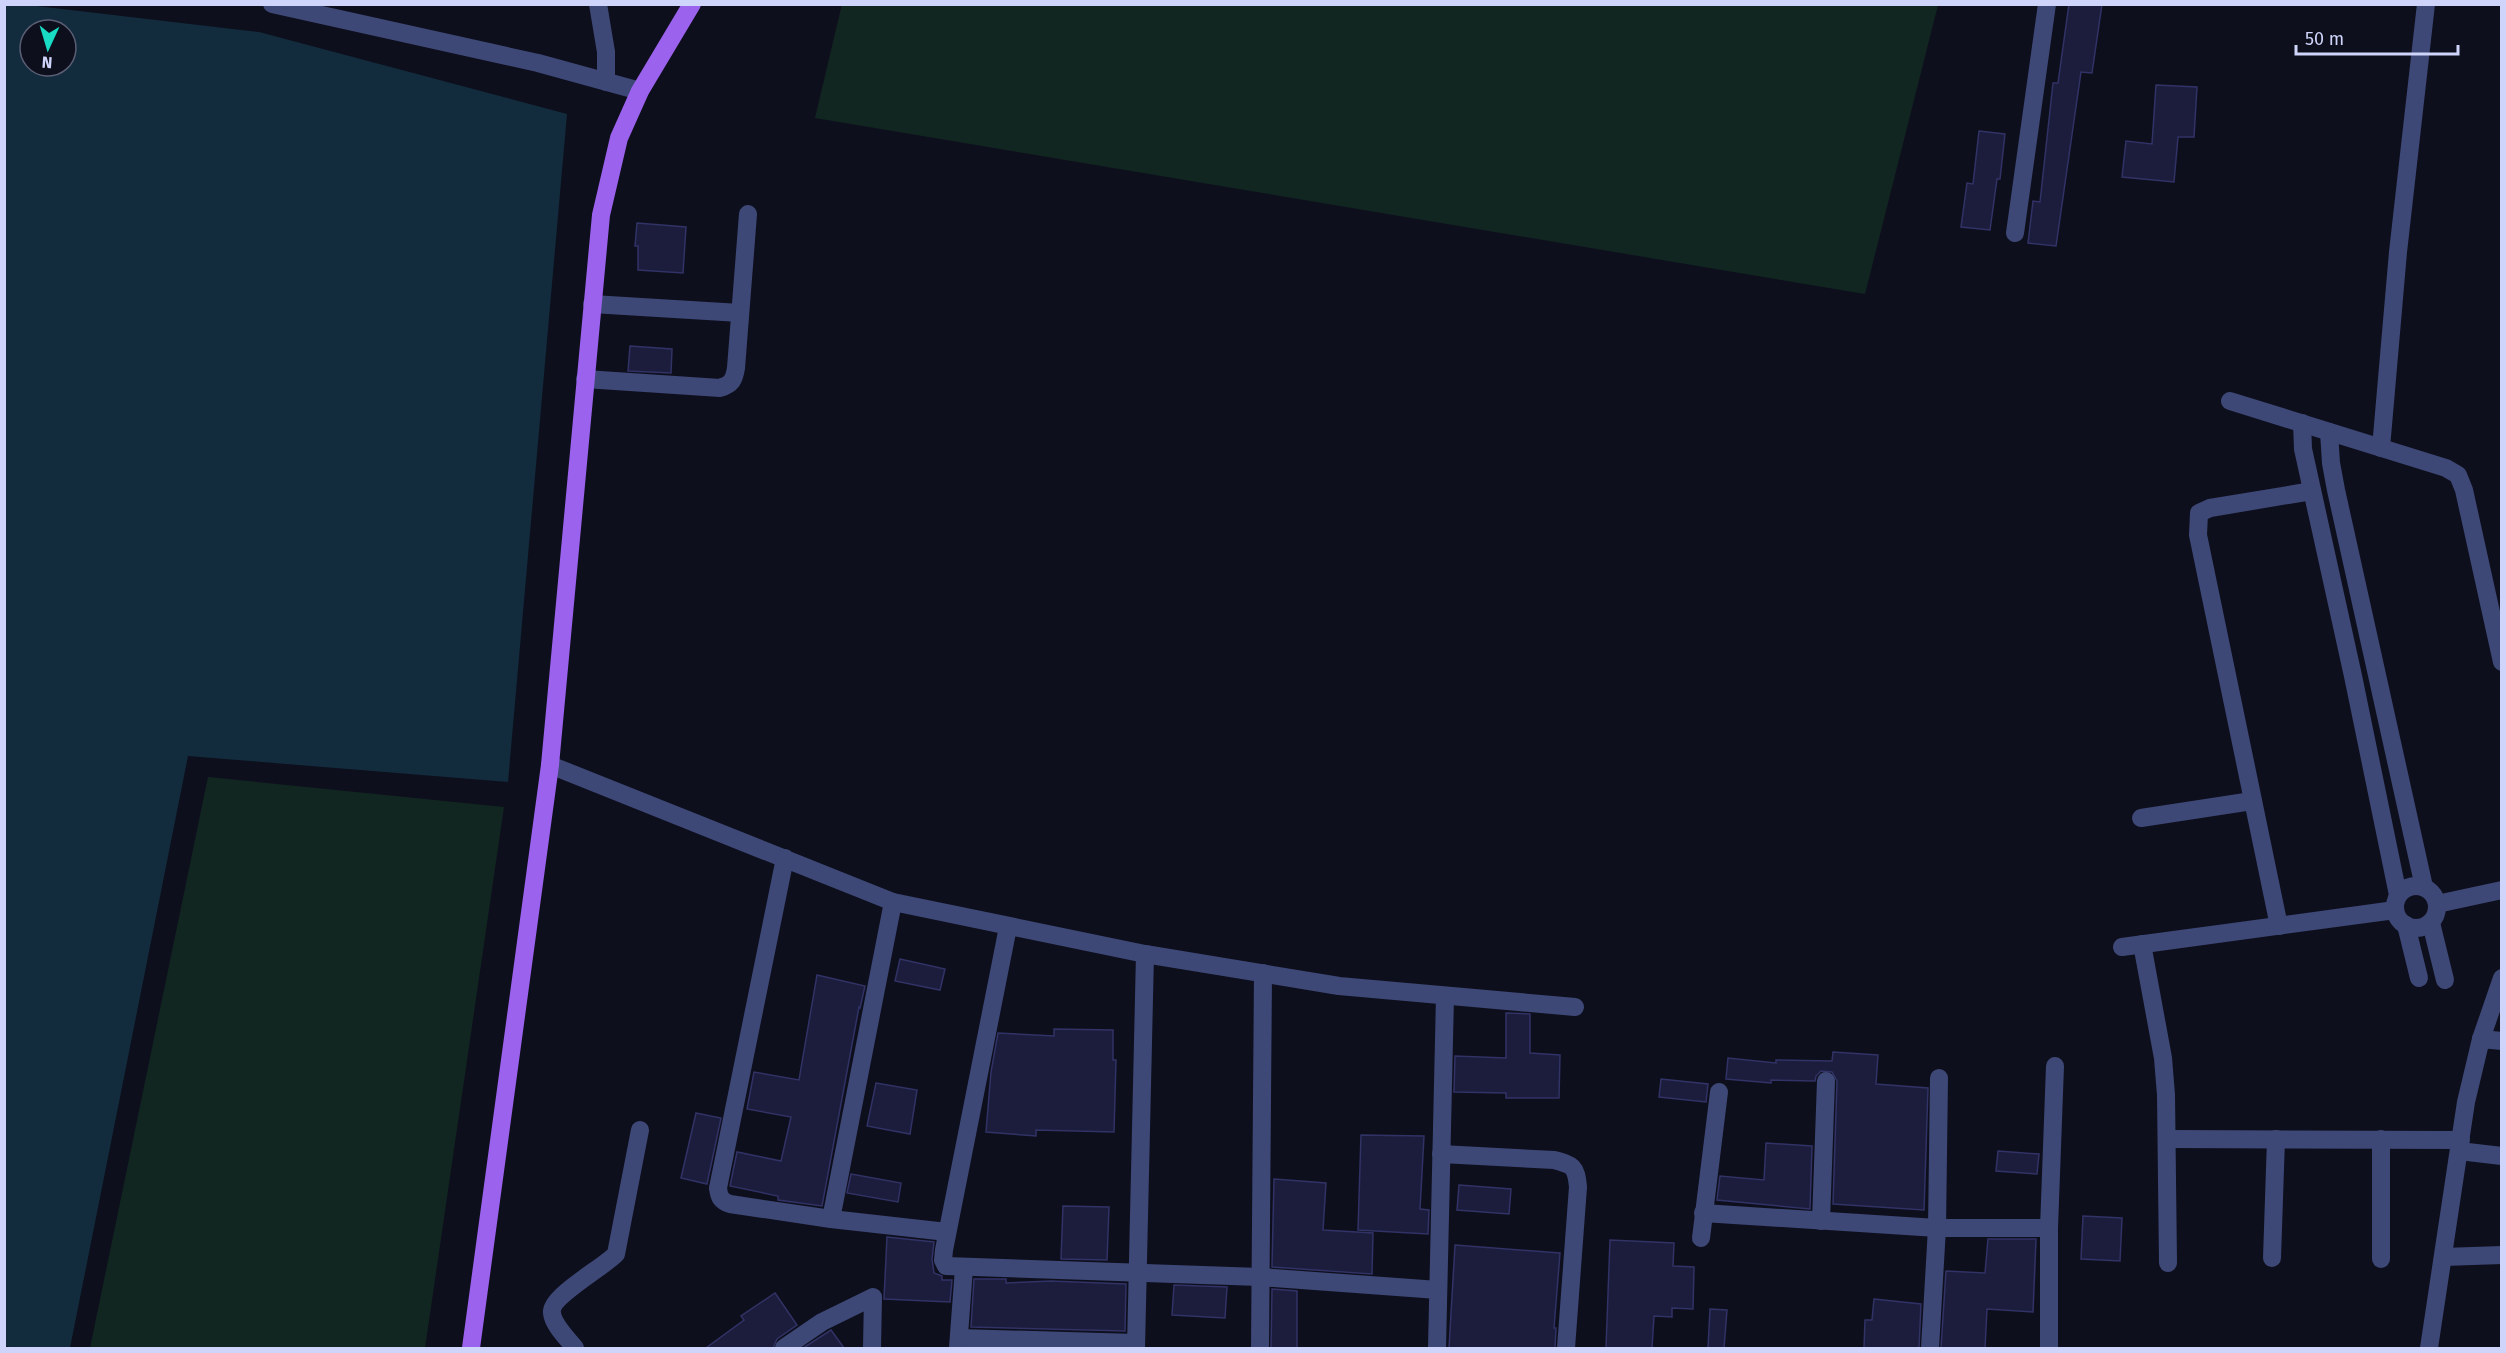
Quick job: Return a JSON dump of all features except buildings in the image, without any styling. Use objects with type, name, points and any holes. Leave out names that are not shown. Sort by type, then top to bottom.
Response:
[{"type":"main road","points":[[471,1348],[550,765],[601,215],[619,138],[640,91],[692,4]]},
{"type":"street","points":[[272,4],[538,63],[640,91]]},
{"type":"street","points":[[598,4],[606,52],[606,82]]},
{"type":"street","points":[[2015,233],[2047,4]]},
{"type":"street","points":[[2381,448],[2398,252],[2426,4]]},
{"type":"street","points":[[585,379],[720,388],[730,385],[734,380],[736,368],[748,214]]},
{"type":"street","points":[[592,304],[740,313]]},
{"type":"street","points":[[2229,401],[2446,468],[2458,475],[2464,490],[2502,662]]},
{"type":"street","points":[[2122,947],[2279,926],[2396,902],[2410,886],[2424,886],[2431,891],[2438,904],[2437,911],[2431,922],[2418,928],[2406,926],[2400,921],[2396,902],[2353,676],[2303,449],[2302,423]]},
{"type":"street","points":[[2329,432],[2329,450],[2336,490],[2424,886]]},
{"type":"street","points":[[2279,926],[2197,521],[2199,513],[2210,508],[2312,491]]},
{"type":"street","points":[[550,765],[893,902],[1145,954],[1339,986],[1575,1007]]},
{"type":"street","points":[[2141,818],[2252,801]]},
{"type":"street","points":[[785,858],[718,1188],[719,1196],[723,1202],[730,1204],[831,1219],[947,1232]]},
{"type":"street","points":[[2438,904],[2502,890]]},
{"type":"street","points":[[831,1219],[893,902]]},
{"type":"street","points":[[2431,922],[2445,980]]},
{"type":"street","points":[[2406,926],[2419,978]]},
{"type":"street","points":[[1008,927],[947,1232],[943,1260],[946,1266],[1260,1277],[1438,1290]]},
{"type":"street","points":[[2142,944],[2163,1058],[2169,1140],[2168,1263]]},
{"type":"street","points":[[964,1268],[959,1343],[1136,1346],[1145,954]]},
{"type":"street","points":[[1260,1348],[1263,972]]},
{"type":"street","points":[[2429,1348],[2466,1102],[2481,1039],[2502,978]]},
{"type":"street","points":[[1437,1348],[1444,996]]},
{"type":"street","points":[[2481,1039],[2502,1041]]},
{"type":"street","points":[[2049,1348],[2049,1228],[2055,1066]]},
{"type":"street","points":[[1930,1348],[1937,1228],[1939,1078]]},
{"type":"street","points":[[1821,1221],[1826,1081]]},
{"type":"street","points":[[1701,1238],[1719,1092]]},
{"type":"street","points":[[569,1346],[551,1314],[552,1306],[558,1297],[607,1263],[616,1254],[640,1130]]},
{"type":"street","points":[[2272,1258],[2276,1139]]},
{"type":"street","points":[[2169,1140],[2381,1139],[2460,1146],[2502,1156]]},
{"type":"street","points":[[2381,1139],[2381,1259]]},
{"type":"street","points":[[1441,1154],[1554,1160],[1569,1164],[1576,1171],[1578,1187],[1566,1348]]},
{"type":"street","points":[[1703,1214],[1937,1228],[2049,1228]]},
{"type":"street","points":[[2443,1257],[2502,1255]]},
{"type":"street","points":[[784,1348],[822,1322],[873,1297],[872,1348]]},
{"type":"green space","points":[[842,4],[1938,5],[1865,294],[815,118]]},
{"type":"green space","points":[[208,777],[504,807],[425,1348],[90,1348]]},
{"type":"water","points":[[4,5],[28,5],[259,32],[567,114],[508,782],[188,756],[70,1348],[4,1346]]}]
